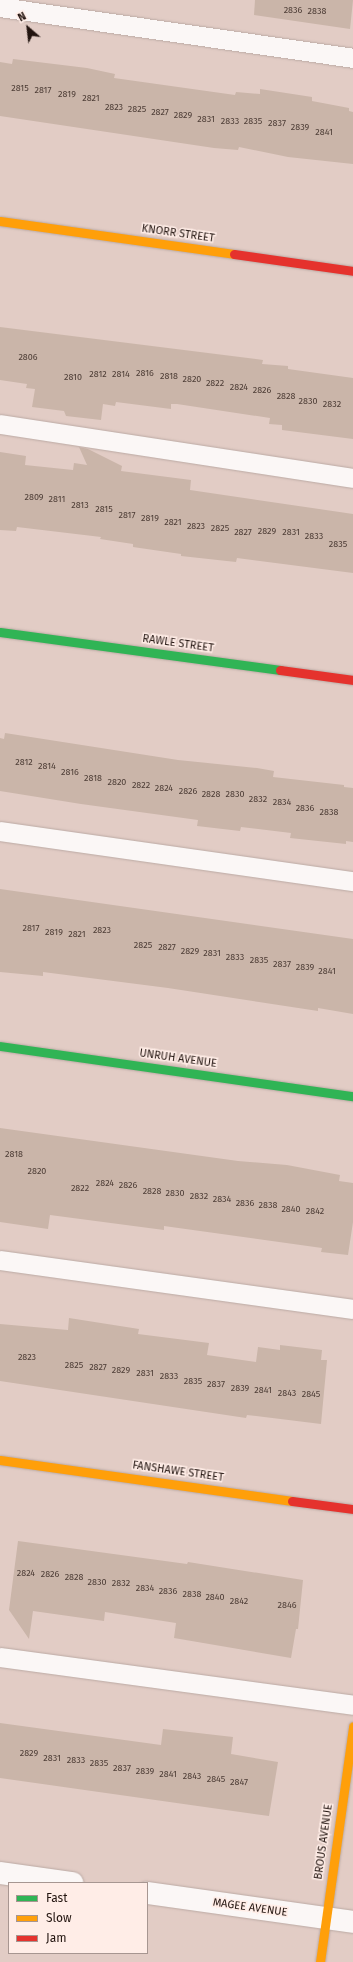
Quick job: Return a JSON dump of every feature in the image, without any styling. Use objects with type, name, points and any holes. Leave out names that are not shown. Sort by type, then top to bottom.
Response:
[{"type":"street","name":"KNORR STREET","points":[[0,221],[353,271]]},
{"type":"street","name":"RAWLE STREET","points":[[0,632],[353,680]]},
{"type":"street","name":"UNRUH AVENUE","points":[[0,1046],[353,1096]]},
{"type":"street","name":"FANSHAWE STREET","points":[[0,1460],[353,1509]]},
{"type":"street","name":"BROUS AVENUE","points":[[320,1962],[353,1726]]},
{"type":"street","points":[[0,1873],[65,1882]]},
{"type":"street","name":"MAGEE AVENUE","points":[[148,1893],[353,1922]]},
{"type":"lane","points":[[0,7],[353,58]]},
{"type":"lane","points":[[0,424],[353,478]]},
{"type":"lane","points":[[0,831],[353,881]]},
{"type":"lane","points":[[0,1260],[353,1309]]},
{"type":"lane","points":[[0,1658],[353,1705]]},
{"type":"building","points":[[255,0],[353,0],[350,29],[254,15]]},
{"type":"building","points":[[13,59],[87,68],[115,74],[114,78],[235,95],[236,92],[260,94],[260,89],[312,97],[312,101],[349,108],[349,111],[353,112],[353,164],[288,157],[239,147],[238,150],[214,148],[0,116],[0,62],[12,64]]},
{"type":"building","points":[[0,327],[263,360],[262,364],[288,366],[288,369],[353,378],[353,439],[282,430],[282,425],[269,424],[270,418],[177,404],[171,404],[171,409],[116,402],[115,406],[103,404],[101,420],[66,416],[64,411],[32,407],[35,389],[26,388],[27,384],[0,380]]},
{"type":"building","points":[[79,447],[88,449],[122,466],[121,471],[191,480],[190,490],[353,514],[353,573],[237,558],[236,562],[181,556],[181,554],[133,547],[133,544],[100,539],[101,537],[17,527],[16,531],[0,530],[0,452],[26,456],[25,465],[73,470],[74,463],[87,465]]},
{"type":"building","points":[[5,733],[178,760],[257,768],[274,771],[273,777],[344,785],[344,787],[353,788],[353,842],[346,841],[346,844],[290,838],[291,833],[241,827],[240,831],[197,826],[198,820],[0,791],[0,738],[4,739]]},
{"type":"building","points":[[0,889],[353,939],[353,1014],[318,1008],[318,1011],[168,988],[43,972],[43,976],[0,972]]},
{"type":"building","points":[[0,1128],[238,1161],[287,1165],[340,1175],[339,1181],[353,1183],[353,1222],[348,1255],[321,1252],[322,1248],[164,1226],[164,1230],[50,1215],[48,1229],[0,1222]]},
{"type":"building","points":[[69,1318],[139,1329],[138,1334],[209,1343],[207,1355],[256,1362],[258,1347],[280,1350],[280,1345],[322,1350],[321,1360],[327,1360],[321,1424],[247,1415],[246,1418],[0,1381],[0,1324],[68,1330]]},
{"type":"building","points":[[18,1541],[187,1564],[188,1562],[303,1580],[298,1629],[296,1629],[291,1658],[174,1638],[176,1623],[105,1612],[104,1621],[33,1611],[29,1639],[9,1610]]},
{"type":"building","points":[[0,1723],[161,1745],[163,1729],[233,1737],[231,1754],[278,1762],[269,1816],[0,1778]]},
{"type":"traffic: fast","points":[[0,632],[280,670]]},
{"type":"traffic: fast","points":[[0,1046],[353,1096]]},
{"type":"traffic: slow","points":[[0,221],[234,254]]},
{"type":"traffic: slow","points":[[0,1460],[292,1501]]},
{"type":"traffic: slow","points":[[320,1962],[353,1726]]},
{"type":"traffic: jam","points":[[234,254],[353,271]]},
{"type":"traffic: jam","points":[[280,670],[353,680]]},
{"type":"traffic: jam","points":[[292,1501],[353,1509]]}]
